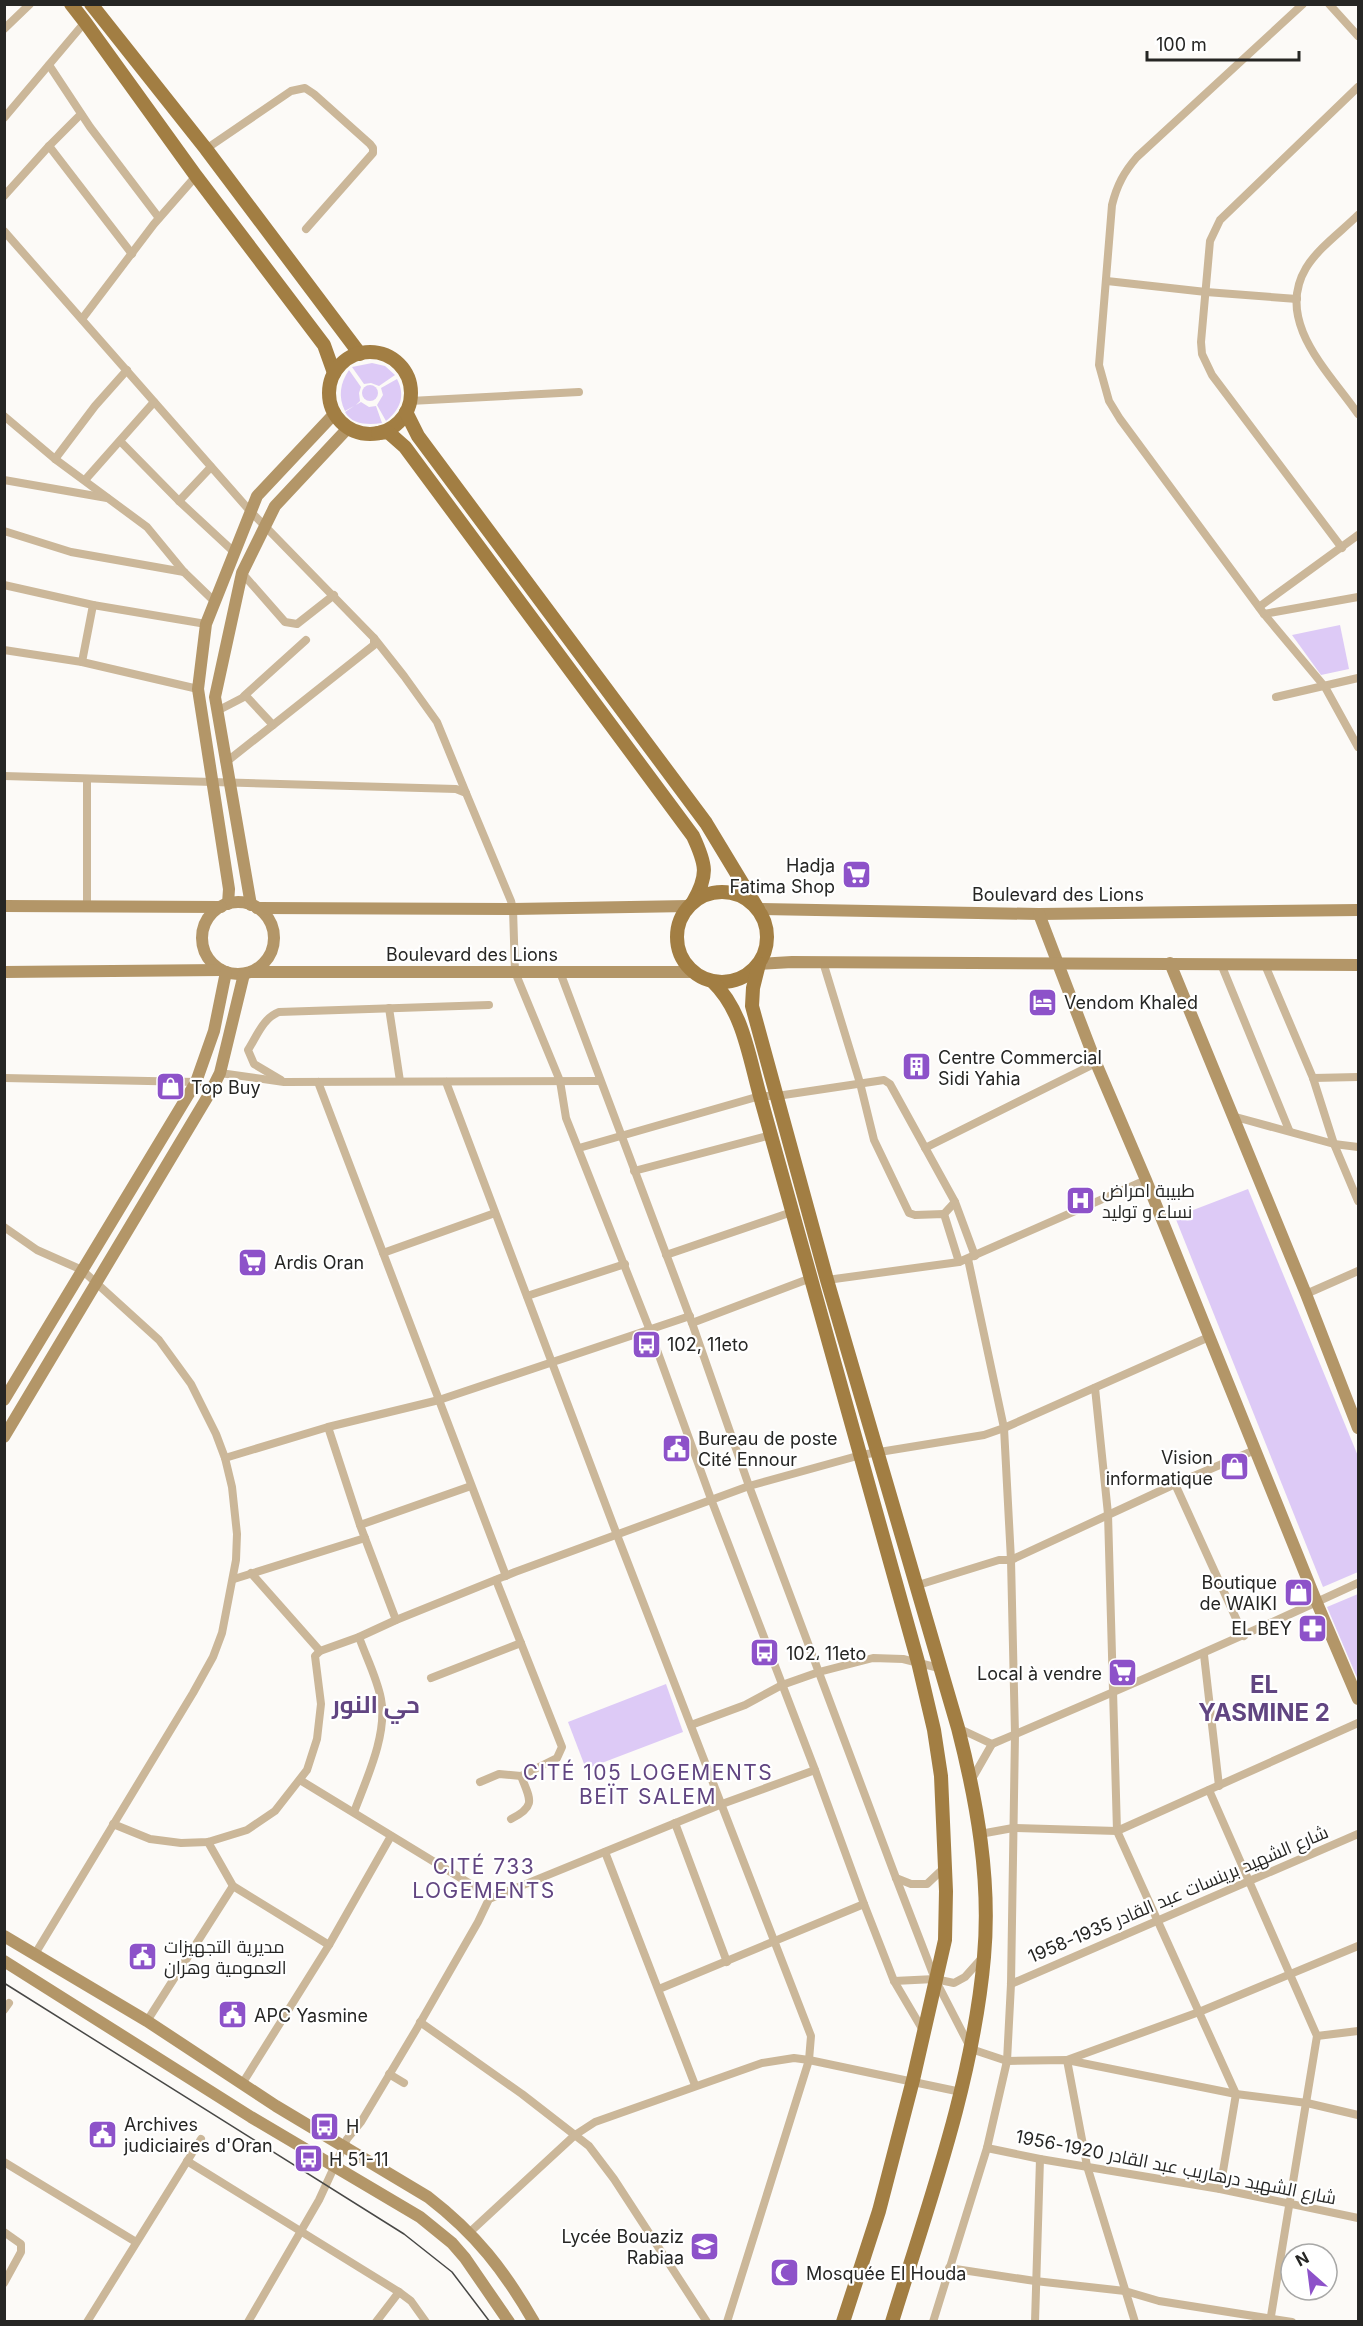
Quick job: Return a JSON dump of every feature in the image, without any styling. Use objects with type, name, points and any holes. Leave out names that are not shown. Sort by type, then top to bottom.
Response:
[{"type":"main road","points":[[71,4],[196,176],[324,345],[334,373]]},
{"type":"main road","points":[[91,4],[206,149],[360,354]]},
{"type":"main road","points":[[843,2322],[879,2211],[913,2080],[945,1940],[945,1868],[938,1749],[918,1662],[735,1011],[713,982],[692,972],[685,964],[677,944],[679,922],[703,886],[705,866],[693,836],[405,447],[388,432],[368,434],[348,428],[334,413],[328,393],[334,373],[350,358],[360,354],[372,352],[393,360],[402,368],[408,378],[408,406],[418,436],[706,823],[763,917],[768,936],[753,988],[752,1006],[876,1453],[958,1728],[972,1779],[980,1834],[985,1896],[984,1955],[971,2049],[961,2092],[892,2322]]},
{"type":"main road","points":[[378,433],[390,429],[399,421],[408,406]]},
{"type":"main road","points":[[224,971],[206,955],[202,935],[210,916],[224,905],[229,889],[198,689],[206,624],[256,495],[334,413]]},
{"type":"main road","points":[[4,972],[224,971],[248,973],[267,960],[274,942],[270,922],[254,906],[225,763],[215,697],[242,573],[275,507],[348,428]]},
{"type":"main road","points":[[4,906],[224,905],[239,902],[254,906],[513,909],[691,904],[711,893],[732,893],[750,901],[758,909]]},
{"type":"main road","name":"Boulevard des Lions","points":[[758,909],[1039,914],[1359,910]]},
{"type":"main road","points":[[1039,914],[1096,1063],[1359,1699]]},
{"type":"main road","points":[[713,982],[739,980],[759,964],[823,962],[1359,965]]},
{"type":"main road","points":[[1170,963],[1306,1294],[1355,1406],[1359,1428]]},
{"type":"main road","points":[[4,1400],[196,1082],[219,1014],[224,971]]},
{"type":"main road","name":"Boulevard des Lions","points":[[248,973],[692,972]]},
{"type":"main road","points":[[4,1437],[220,1073],[248,973]]},
{"type":"main road","points":[[4,1936],[147,2021],[242,2084],[429,2198],[470,2232],[494,2260],[534,2322]]},
{"type":"main road","points":[[4,1961],[251,2117],[420,2217],[437,2230],[470,2264],[509,2322]]},
{"type":"street","points":[[4,29],[30,4]]},
{"type":"street","points":[[1303,4],[1137,157],[1124,173],[1116,188],[1112,205],[1099,366],[1109,401],[1262,611],[1325,687],[1359,747]]},
{"type":"street","points":[[1329,4],[1359,36]]},
{"type":"street","points":[[4,118],[85,22]]},
{"type":"street","points":[[49,65],[81,114],[159,218]]},
{"type":"street","points":[[1342,548],[1206,366],[1201,342],[1210,241],[1220,220],[1359,87]]},
{"type":"street","points":[[206,149],[291,91],[305,88],[314,94],[370,144],[374,148],[374,153],[306,229]]},
{"type":"street","points":[[4,196],[81,114]]},
{"type":"street","points":[[49,146],[132,254]]},
{"type":"street","points":[[82,319],[159,218],[196,176]]},
{"type":"street","points":[[1359,215],[1310,263],[1301,279],[1298,299],[1300,324],[1307,343],[1359,414]]},
{"type":"street","points":[[4,231],[250,511],[374,638],[437,722],[513,909],[515,972],[560,1081],[566,1118],[625,1264],[711,1499],[894,1982],[924,2033]]},
{"type":"street","points":[[1107,281],[1298,299]]},
{"type":"street","points":[[55,459],[95,406],[127,370]]},
{"type":"street","points":[[408,406],[579,392]]},
{"type":"street","points":[[85,480],[154,402]]},
{"type":"street","points":[[4,416],[55,459],[147,527],[183,572],[214,601]]},
{"type":"street","points":[[120,441],[179,501],[234,552]]},
{"type":"street","points":[[179,501],[211,467]]},
{"type":"street","points":[[6,479],[111,499]]},
{"type":"street","points":[[4,531],[71,552],[183,572]]},
{"type":"street","points":[[1262,611],[1359,535]]},
{"type":"street","points":[[242,573],[285,622],[291,624],[297,624],[334,595]]},
{"type":"street","points":[[4,585],[93,605],[206,624]]},
{"type":"street","points":[[1262,611],[1359,597]]},
{"type":"street","points":[[82,662],[93,605]]},
{"type":"street","points":[[225,763],[374,645],[374,638]]},
{"type":"street","points":[[217,711],[244,696],[306,640]]},
{"type":"street","points":[[4,650],[82,662],[198,689]]},
{"type":"street","points":[[1275,697],[1359,678]]},
{"type":"street","points":[[244,696],[273,725]]},
{"type":"street","points":[[4,776],[456,789],[466,793]]},
{"type":"street","points":[[87,779],[87,907]]},
{"type":"street","points":[[823,962],[860,1083],[874,1140],[904,1206],[909,1213],[915,1215],[944,1214],[955,1202]]},
{"type":"street","points":[[1221,964],[1289,1130]]},
{"type":"street","points":[[1265,964],[1312,1078],[1334,1144],[1359,1201]]},
{"type":"street","points":[[560,972],[691,1319],[749,1486],[896,1878],[936,1979],[971,2049],[1007,2061],[1067,2060],[1236,2094],[1307,2103],[1359,2115]]},
{"type":"street","points":[[284,1082],[254,1064],[248,1050],[267,1019],[279,1012],[489,1005]]},
{"type":"street","points":[[389,1008],[400,1081]]},
{"type":"street","points":[[926,1148],[1096,1063]]},
{"type":"street","points":[[220,1073],[284,1082],[600,1081]]},
{"type":"street","points":[[1312,1078],[1359,1077]]},
{"type":"street","points":[[4,1078],[196,1082]]},
{"type":"street","points":[[579,1148],[760,1096],[777,1096],[884,1080],[890,1084],[955,1202],[1004,1428],[1011,1560],[1015,1734],[1011,1984],[1007,2061],[987,2148],[933,2322]]},
{"type":"street","points":[[318,1082],[506,1576]]},
{"type":"street","points":[[446,1082],[617,1535],[808,2028],[812,2044],[809,2060],[727,2322]]},
{"type":"street","points":[[1232,1116],[1334,1144],[1359,1147]]},
{"type":"street","points":[[634,1171],[771,1135]]},
{"type":"street","points":[[827,1280],[967,1259],[1146,1180]]},
{"type":"street","points":[[666,1255],[792,1212]]},
{"type":"street","points":[[383,1253],[495,1213]]},
{"type":"street","points":[[944,1214],[967,1259]]},
{"type":"street","points":[[4,1227],[37,1250],[82,1270],[141,1323],[175,1360],[201,1402],[225,1458],[235,1510],[234,1579],[222,1633],[213,1658],[34,1954]]},
{"type":"street","points":[[527,1296],[625,1264]]},
{"type":"street","points":[[1306,1294],[1359,1271]]},
{"type":"street","points":[[225,1458],[328,1427],[439,1400],[649,1328],[691,1319],[811,1278]]},
{"type":"street","points":[[113,1824],[150,1839],[181,1844],[208,1842],[247,1830],[275,1811],[307,1770],[317,1738],[321,1704],[315,1656],[320,1651],[506,1576],[749,1486],[861,1455],[984,1435],[1004,1428],[1209,1337]]},
{"type":"street","points":[[1095,1388],[1108,1514],[1117,1831],[1236,2094],[1220,2189]]},
{"type":"street","points":[[328,1427],[360,1525],[396,1620]]},
{"type":"street","points":[[915,1586],[999,1560],[1011,1560],[1108,1514],[1255,1450]]},
{"type":"street","points":[[1175,1484],[1244,1636]]},
{"type":"street","points":[[360,1525],[471,1486]]},
{"type":"street","points":[[234,1579],[365,1538]]},
{"type":"street","points":[[250,1574],[320,1651]]},
{"type":"street","points":[[480,1782],[500,1774],[521,1776],[557,1758],[562,1747],[496,1580]]},
{"type":"street","points":[[972,1779],[992,1744],[1113,1691],[1204,1655],[1359,1584]]},
{"type":"street","points":[[354,1812],[372,1766],[382,1724],[381,1699],[359,1637]]},
{"type":"street","points":[[431,1678],[521,1643]]},
{"type":"street","points":[[1204,1655],[1219,1786]]},
{"type":"street","points":[[691,1725],[745,1705],[782,1685],[819,1672],[873,1658],[888,1657],[939,1668]]},
{"type":"street","points":[[980,1834],[1013,1828],[1117,1831],[1359,1723]]},
{"type":"street","points":[[958,1728],[992,1744]]},
{"type":"street","points":[[248,2322],[324,2191],[344,2145],[390,2074],[489,1899],[722,1804],[815,1770]]},
{"type":"street","points":[[511,1819],[529,1806],[530,1800],[521,1776]]},
{"type":"street","points":[[300,1780],[477,1888],[489,1899]]},
{"type":"street","points":[[1209,1790],[1317,2036],[1271,2320]]},
{"type":"street","points":[[675,1823],[727,1962]]},
{"type":"street","name":"شارع الشهيد برينسات عبد القادر 1935-1958","points":[[1011,1984],[1359,1834]]},
{"type":"street","points":[[242,2084],[329,1946],[391,1836]]},
{"type":"street","points":[[208,1842],[233,1886],[329,1946]]},
{"type":"street","points":[[605,1852],[695,2085]]},
{"type":"street","points":[[896,1878],[911,1884],[927,1884],[945,1868]]},
{"type":"street","points":[[147,2021],[233,1886]]},
{"type":"street","points":[[659,1989],[864,1904]]},
{"type":"street","points":[[1067,2060],[1199,2012],[1359,1946]]},
{"type":"street","points":[[894,1982],[936,1979],[950,1983],[960,1982],[984,1955]]},
{"type":"street","points":[[420,2022],[522,2094],[589,2146],[614,2179],[707,2322]]},
{"type":"street","points":[[1317,2036],[1359,2031]]},
{"type":"street","points":[[470,2232],[575,2135],[595,2122],[762,2063],[794,2058],[809,2060],[913,2080],[961,2092]]},
{"type":"street","points":[[1067,2060],[1087,2166],[1135,2322]]},
{"type":"street","points":[[390,2074],[404,2083]]},
{"type":"street","points":[[87,2322],[201,2139]]},
{"type":"street","name":"شارع الشهيد درهاريب عبد القادر 1920-1956","points":[[987,2148],[1220,2189],[1359,2218]]},
{"type":"street","points":[[1035,2322],[1040,2159]]},
{"type":"street","points":[[187,2161],[399,2292],[411,2301],[426,2322]]},
{"type":"street","points":[[4,2162],[136,2242]]},
{"type":"street","points":[[4,2232],[21,2244],[21,2252],[4,2283]]},
{"type":"street","points":[[949,2268],[1035,2282],[1125,2291],[1159,2301],[1292,2322]]},
{"type":"street","points":[[376,2322],[399,2292]]},
{"type":"shaded area","points":[[372,363],[385,366],[395,375],[379,386],[371,383],[364,384],[352,367]]},
{"type":"shaded area","points":[[349,370],[361,387],[360,401],[356,405],[361,402],[369,407],[376,406],[382,423],[356,422],[345,412],[354,406],[345,411],[341,401],[342,385]]},
{"type":"shaded area","points":[[397,379],[401,391],[400,402],[395,412],[386,421],[377,405],[383,395],[381,388]]},
{"type":"shaded area","points":[[370,385],[378,393],[370,401],[362,393]]},
{"type":"shaded area","points":[[1340,625],[1349,669],[1321,675],[1292,635]]},
{"type":"shaded area","points":[[1248,1189],[1358,1456],[1358,1572],[1323,1587],[1175,1217]]},
{"type":"shaded area","points":[[1358,1594],[1358,1680],[1327,1607]]},
{"type":"shaded area","points":[[666,1684],[683,1732],[586,1769],[568,1722]]},
{"type":"tram line","points":[[4,1983],[404,2234],[452,2272],[490,2322]]},
{"type":"place","name":"Hadja Fatima Shop","points":[[856,875]]},
{"type":"place","name":"Vendom Khaled","points":[[1043,1002]]},
{"type":"place","name":"Centre Commercial Sidi Yahia","points":[[917,1067]]},
{"type":"place","name":"Top Buy","points":[[170,1087]]},
{"type":"place","name":"طبيبة امراض نساء و توليد","points":[[1081,1200]]},
{"type":"place","name":"Ardis Oran","points":[[253,1262]]},
{"type":"place","name":"102, 11eto","points":[[646,1344]]},
{"type":"place","name":"Bureau de poste Cité Ennour","points":[[677,1448]]},
{"type":"place","name":"Vision informatique","points":[[1234,1467]]},
{"type":"place","name":"Boutique de WAIKI","points":[[1298,1592]]},
{"type":"place","name":"EL BEY","points":[[1313,1628]]},
{"type":"place","name":"102، 11eto","points":[[765,1653]]},
{"type":"place","name":"Local à vendre","points":[[1123,1673]]},
{"type":"place","name":"مديرية التجهيزات العمومية وهران","points":[[143,1956]]},
{"type":"place","name":"APC Yasmine","points":[[233,2015]]},
{"type":"place","name":"H","points":[[325,2126]]},
{"type":"place","name":"Archives judiciaires d'Oran","points":[[103,2134]]},
{"type":"place","name":"H 51-11","points":[[308,2159]]},
{"type":"place","name":"Lycée Bouaziz Rabiaa","points":[[705,2246]]},
{"type":"place","name":"Mosquée El Houda","points":[[785,2273]]},
{"type":"district","name":"EL YASMINE 2","points":[[1264,1698]]},
{"type":"district","name":"حي النور","points":[[376,1704]]},
{"type":"district","name":"CITÉ 105 LOGEMENTS BEÏT SALEM","points":[[648,1784]]},
{"type":"district","name":"CITÉ 733 LOGEMENTS","points":[[484,1878]]}]
